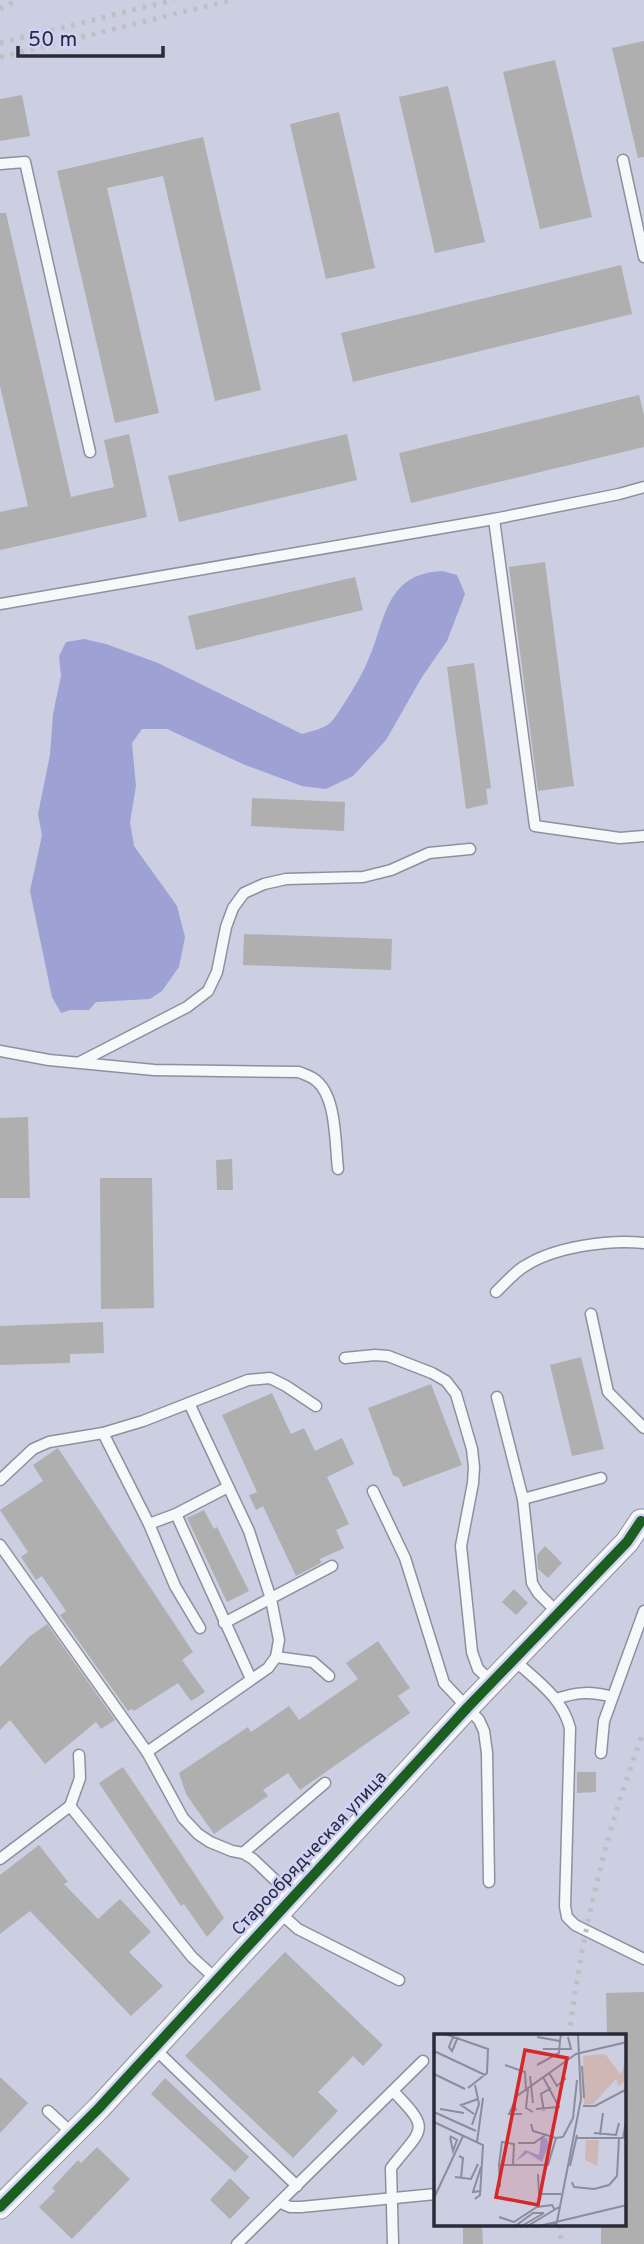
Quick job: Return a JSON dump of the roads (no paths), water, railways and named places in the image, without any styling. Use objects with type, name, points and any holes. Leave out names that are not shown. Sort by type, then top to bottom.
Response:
[{"type":"street","name":"Старообрядческая улица","points":[[0,2207],[73,2134],[467,1708],[627,1542],[643,1516]]},
{"type":"lane","points":[[623,160],[644,257]]},
{"type":"lane","points":[[0,164],[25,162],[90,452]]},
{"type":"lane","points":[[0,604],[494,519],[644,487]]},
{"type":"lane","points":[[494,519],[535,826],[620,838],[644,836]]},
{"type":"lane","points":[[80,1062],[187,1007],[208,991],[217,972],[226,927],[233,908],[244,894],[264,884],[286,879],[363,877],[391,870],[429,853],[470,849]]},
{"type":"lane","points":[[0,1051],[49,1060],[154,1070],[299,1072],[316,1080],[327,1094],[333,1116],[338,1169]]},
{"type":"lane","points":[[496,1292],[525,1265],[559,1251],[604,1243],[644,1243]]},
{"type":"lane","points":[[592,1314],[608,1392],[644,1428]]},
{"type":"lane","points":[[345,1358],[374,1354],[388,1356],[432,1373],[446,1381],[456,1394],[472,1449],[474,1467],[461,1546],[472,1652],[478,1669],[492,1682]]},
{"type":"lane","points":[[0,1480],[33,1449],[48,1442],[103,1433],[143,1422],[248,1380],[270,1378],[316,1406]]},
{"type":"lane","points":[[497,1397],[523,1499],[531,1583],[558,1613]]},
{"type":"lane","points":[[147,1752],[268,1668],[276,1657],[279,1640],[271,1599],[248,1531],[189,1404]]},
{"type":"lane","points":[[103,1433],[149,1524],[175,1586],[200,1628]]},
{"type":"lane","points":[[523,1499],[601,1478]]},
{"type":"lane","points":[[149,1524],[176,1514],[229,1487]]},
{"type":"lane","points":[[373,1491],[405,1559],[444,1683],[479,1720],[487,1741],[489,1882]]},
{"type":"lane","points":[[176,1514],[251,1679]]},
{"type":"lane","points":[[0,1545],[147,1752],[173,1801],[198,1834],[210,1842],[253,1859],[286,1905],[298,1929],[399,1980]]},
{"type":"lane","points":[[224,1623],[332,1566]]},
{"type":"lane","points":[[601,1753],[604,1721],[644,1611]]},
{"type":"lane","points":[[276,1657],[313,1662],[329,1676]]},
{"type":"lane","points":[[513,1659],[556,1699],[566,1712],[570,1728],[565,1906],[567,1917],[575,1925],[644,1959]]},
{"type":"lane","points":[[556,1699],[575,1692],[594,1692],[612,1697]]},
{"type":"lane","points":[[0,1859],[70,1806],[80,1778],[79,1755]]},
{"type":"lane","points":[[243,1853],[325,1783]]},
{"type":"lane","points":[[70,1806],[192,1957],[217,1979]]},
{"type":"lane","points":[[154,2048],[297,2186]]},
{"type":"lane","points":[[237,2244],[423,2061]]},
{"type":"lane","points":[[393,2091],[415,2113],[420,2123],[418,2133],[391,2168],[393,2244]]},
{"type":"lane","points":[[48,2111],[73,2134]]},
{"type":"lane","points":[[281,2203],[290,2207],[301,2207],[434,2193]]},
{"type":"water","points":[[442,571],[457,575],[465,594],[447,641],[422,677],[386,740],[353,776],[326,789],[302,786],[245,765],[167,729],[142,729],[132,743],[136,786],[130,822],[134,846],[177,906],[185,937],[179,967],[162,991],[150,999],[96,1002],[89,1010],[61,1013],[52,997],[30,891],[42,835],[38,814],[50,755],[53,714],[61,676],[59,656],[66,642],[84,639],[106,644],[158,663],[302,734],[326,726],[339,711],[364,670],[383,618],[397,592],[408,581],[422,574]]},
{"type":"railway","points":[[0,9],[17,0]]},
{"type":"railway","points":[[0,43],[174,0]]},
{"type":"railway","points":[[0,57],[232,0]]},
{"type":"railway","points":[[569,2034],[597,1881],[618,1806],[644,1731]]},
{"type":"railway","points":[[560,2226],[561,2244]]}]
